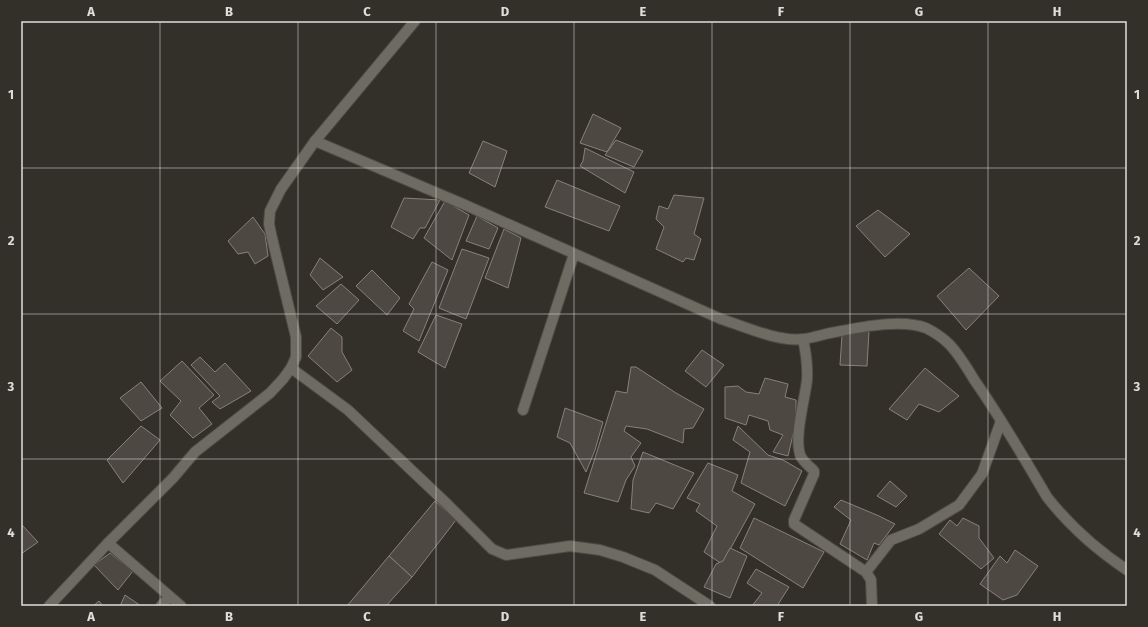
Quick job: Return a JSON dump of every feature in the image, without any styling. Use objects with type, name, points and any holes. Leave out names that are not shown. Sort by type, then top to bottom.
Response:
[{"type":"street","points":[[49,606],[108,543],[173,478],[194,452],[270,393],[291,368],[296,357],[296,336],[269,224],[270,211],[281,189],[315,141],[415,21]]},
{"type":"street","points":[[315,141],[463,204],[721,319],[775,336],[787,339],[803,339],[852,329],[898,324],[913,325],[938,335],[949,344],[981,389],[1047,497],[1075,529],[1127,570]]},
{"type":"street","points":[[524,410],[574,254]]},
{"type":"street","points":[[803,339],[807,361],[807,378],[799,435],[799,447],[802,457],[814,471],[814,474],[794,520],[794,524],[866,572],[871,580],[872,606]]},
{"type":"street","points":[[291,368],[348,410],[492,549],[506,555],[570,546],[600,550],[655,570],[710,606]]},
{"type":"street","points":[[866,572],[891,540],[919,529],[959,504],[982,474],[1001,421]]},
{"type":"street","points":[[108,543],[181,606]]},
{"type":"street","points":[[161,606],[169,597]]},
{"type":"building","points":[[593,114],[621,128],[607,152],[580,143]]},
{"type":"building","points":[[616,140],[643,151],[634,167],[605,155]]},
{"type":"building","points":[[483,141],[507,151],[495,187],[469,173]]},
{"type":"building","points":[[585,148],[634,172],[625,193],[580,166],[583,161]]},
{"type":"building","points":[[557,180],[620,206],[609,231],[545,207]]},
{"type":"building","points":[[674,195],[704,198],[694,234],[701,239],[694,260],[686,258],[683,262],[656,249],[664,227],[656,219],[659,206],[668,209]]},
{"type":"building","points":[[404,198],[440,200],[425,228],[420,228],[413,239],[391,227]]},
{"type":"building","points":[[445,201],[469,215],[452,260],[424,238]]},
{"type":"building","points":[[878,210],[910,234],[885,257],[856,226]]},
{"type":"building","points":[[477,216],[498,228],[489,249],[466,241]]},
{"type":"building","points":[[253,217],[265,234],[268,256],[255,264],[248,252],[238,254],[228,241]]},
{"type":"building","points":[[504,229],[521,238],[508,288],[485,278]]},
{"type":"building","points":[[462,249],[489,258],[466,319],[439,308]]},
{"type":"building","points":[[320,258],[343,277],[323,290],[310,275]]},
{"type":"building","points":[[432,262],[448,270],[419,341],[403,331],[414,309],[409,304]]},
{"type":"building","points":[[969,268],[999,296],[966,330],[937,296]]},
{"type":"building","points":[[372,270],[400,298],[387,315],[356,286]]},
{"type":"building","points":[[341,284],[359,300],[337,324],[316,306]]},
{"type":"building","points":[[436,315],[462,324],[445,368],[418,352]]},
{"type":"building","points":[[331,328],[342,337],[342,352],[352,370],[337,382],[308,356]]},
{"type":"building","points":[[869,331],[867,366],[840,365],[842,335]]},
{"type":"building","points":[[702,350],[724,365],[706,387],[685,371]]},
{"type":"building","points":[[200,357],[215,372],[225,363],[251,391],[220,409],[212,402],[220,396],[191,365]]},
{"type":"building","points":[[182,361],[214,395],[199,408],[212,424],[193,438],[170,415],[181,401],[160,381]]},
{"type":"building","points":[[631,367],[636,367],[704,409],[693,428],[684,429],[683,443],[647,429],[626,426],[624,431],[641,443],[631,457],[635,466],[626,480],[618,502],[584,493],[616,391],[627,393]]},
{"type":"building","points":[[925,368],[959,396],[939,412],[919,404],[907,420],[889,409]]},
{"type":"building","points":[[765,378],[788,384],[785,397],[796,400],[796,422],[788,456],[773,452],[783,435],[770,430],[768,421],[749,415],[746,425],[725,418],[725,387],[738,386],[746,392],[759,394]]},
{"type":"building","points":[[141,382],[162,408],[141,421],[120,398]]},
{"type":"building","points":[[565,408],[603,422],[595,450],[586,472],[570,443],[557,437]]},
{"type":"building","points":[[141,426],[160,440],[123,483],[107,460]]},
{"type":"building","points":[[738,426],[768,455],[783,460],[802,471],[785,506],[741,483],[750,452],[733,440]]},
{"type":"building","points":[[643,452],[694,473],[673,509],[656,503],[649,513],[631,509],[633,480]]},
{"type":"building","points":[[708,463],[738,475],[732,491],[755,504],[722,564],[704,552],[717,526],[696,511],[700,504],[687,498]]},
{"type":"building","points":[[890,481],[907,496],[896,507],[877,496]]},
{"type":"building","points":[[841,500],[895,524],[879,545],[874,543],[867,560],[840,544],[851,520],[834,507]]},
{"type":"building","points":[[435,501],[456,520],[412,577],[389,556]]},
{"type":"building","points":[[754,518],[824,552],[803,588],[740,548]]},
{"type":"building","points":[[963,518],[979,526],[979,538],[994,558],[981,569],[939,534],[950,520],[957,526]]},
{"type":"building","points":[[21,524],[38,542],[21,554]]},
{"type":"building","points":[[730,548],[747,556],[730,598],[704,587],[716,564],[723,561]]},
{"type":"building","points":[[1015,550],[1038,566],[1017,595],[1003,600],[980,584],[1000,556],[1007,563]]},
{"type":"building","points":[[110,553],[133,571],[118,590],[94,565]]},
{"type":"building","points":[[389,556],[412,577],[386,606],[347,606]]},
{"type":"building","points":[[756,569],[789,587],[777,606],[752,606],[762,593],[747,583]]},
{"type":"building","points":[[125,595],[141,606],[120,606]]},
{"type":"building","points":[[99,601],[103,606],[93,606]]}]
